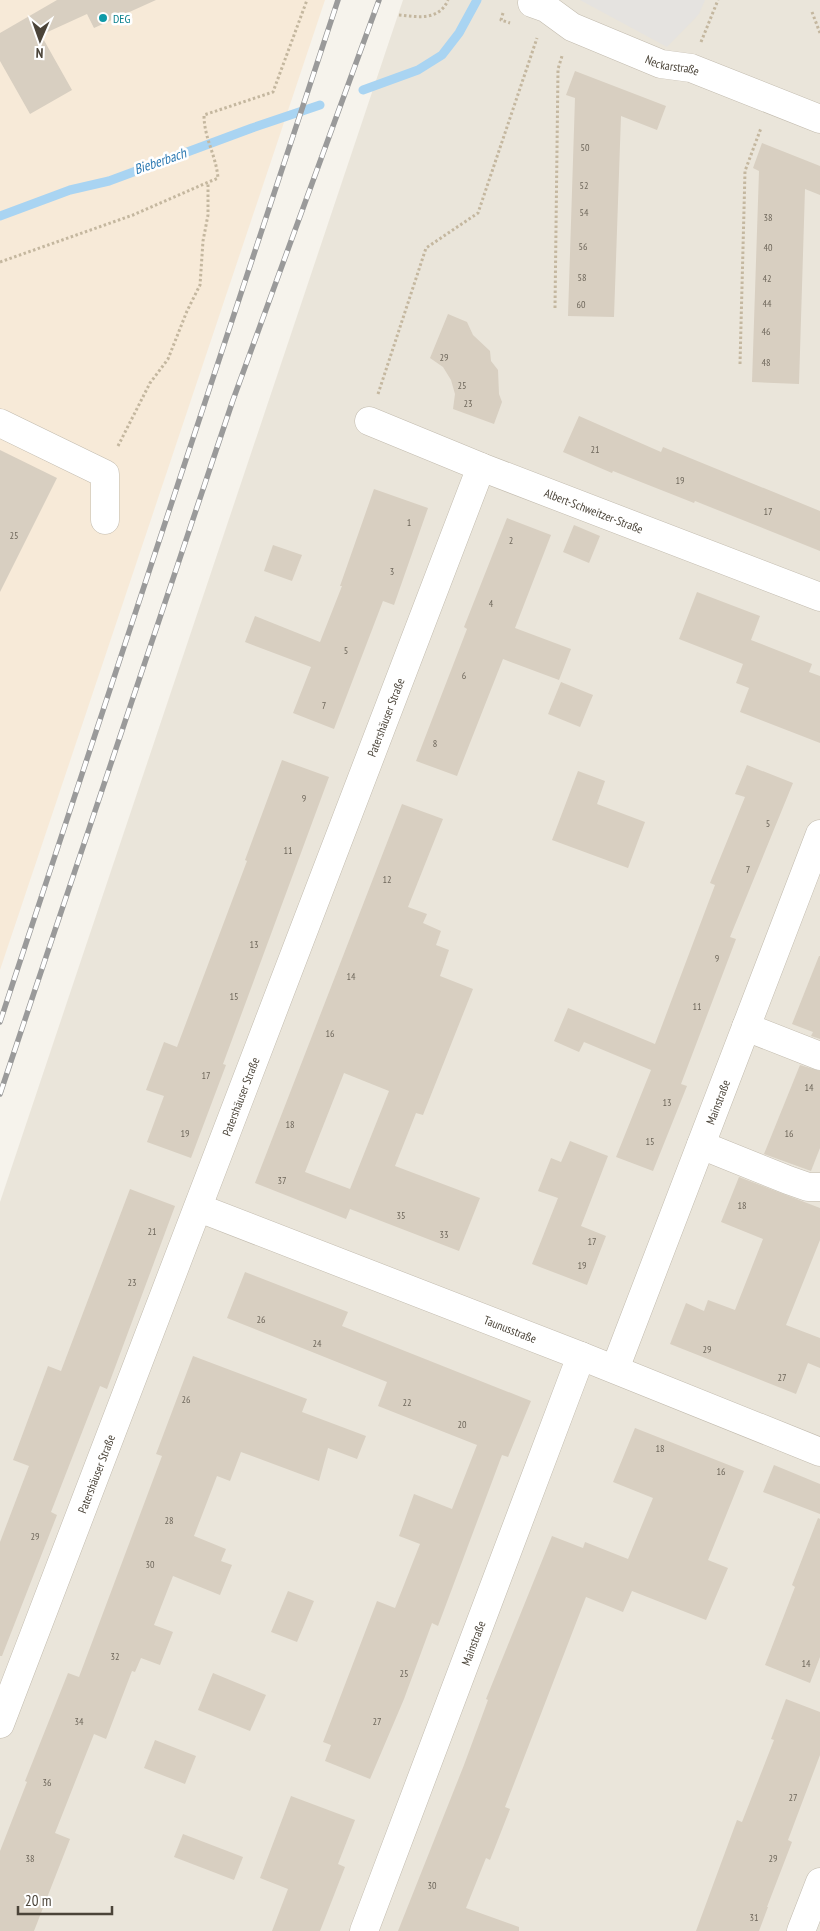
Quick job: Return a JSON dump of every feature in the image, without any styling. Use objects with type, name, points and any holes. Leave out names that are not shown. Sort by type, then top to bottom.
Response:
[{"type":"street","name":"Neckarstraße","points":[[539,4],[572,27],[661,64],[691,68],[820,119]]},
{"type":"street","name":"Albert-Schweitzer-Straße","points":[[369,421],[481,468],[820,597]]},
{"type":"street","points":[[0,422],[105,474],[105,520]]},
{"type":"street","name":"Patershäuser Straße","points":[[0,1724],[481,468]]},
{"type":"street","name":"Mainstraße","points":[[614,1369],[820,834]]},
{"type":"street","points":[[746,1027],[820,1056]]},
{"type":"street","points":[[701,1145],[788,1180],[820,1188]]},
{"type":"street","name":"Taunusstraße","points":[[199,1208],[581,1356],[820,1452]]},
{"type":"street","name":"Mainstraße","points":[[364,1931],[581,1356]]},
{"type":"street","points":[[802,1931],[820,1882]]},
{"type":"path","points":[[0,262],[133,215],[218,178],[217,167],[204,129],[204,115],[273,92],[306,0]]},
{"type":"path","points":[[399,15],[423,17],[436,14],[444,8],[448,0]]},
{"type":"path","points":[[691,68],[718,0]]},
{"type":"path","points":[[369,421],[426,248],[478,213],[539,4]]},
{"type":"path","points":[[812,12],[820,33]]},
{"type":"path","points":[[555,308],[558,68],[572,27]]},
{"type":"path","points":[[740,364],[745,171],[771,99]]},
{"type":"path","points":[[105,474],[136,408],[150,383],[168,359],[187,311],[200,285],[203,240],[208,215],[208,183]]},
{"type":"shaded area","points":[[0,0],[325,0],[0,970]]},
{"type":"shaded area","points":[[403,0],[820,0],[820,1931],[0,1931],[0,1202]]},
{"type":"shaded area","points":[[580,0],[705,0],[699,14],[667,47]]},
{"type":"building","points":[[57,0],[156,0],[94,28],[87,14],[41,35],[72,90],[30,114],[0,61],[0,33]]},
{"type":"building","points":[[575,71],[666,106],[657,130],[621,116],[614,317],[568,316],[575,98],[566,95]]},
{"type":"building","points":[[762,143],[820,166],[820,195],[805,189],[799,384],[752,382],[759,171],[753,168]]},
{"type":"building","points":[[448,314],[467,322],[473,335],[490,351],[491,361],[498,370],[499,394],[502,402],[494,424],[453,409],[455,394],[451,380],[443,367],[430,358]]},
{"type":"building","points":[[579,416],[661,452],[663,447],[820,511],[820,551],[695,501],[694,503],[613,471],[612,473],[563,452]]},
{"type":"building","points":[[0,450],[57,478],[0,592]]},
{"type":"building","points":[[374,489],[428,508],[394,605],[383,601],[334,729],[293,713],[311,667],[245,642],[255,616],[320,642],[342,586],[340,586]]},
{"type":"building","points":[[507,518],[551,535],[515,628],[571,649],[559,680],[503,659],[457,776],[416,761],[467,629],[464,627]]},
{"type":"building","points":[[574,525],[600,536],[589,563],[563,552]]},
{"type":"building","points":[[273,545],[302,555],[292,581],[264,571]]},
{"type":"building","points":[[697,592],[760,616],[751,640],[812,664],[809,672],[820,676],[820,743],[740,712],[749,688],[736,683],[743,664],[679,639]]},
{"type":"building","points":[[561,682],[593,695],[580,727],[548,714]]},
{"type":"building","points":[[282,760],[329,777],[223,1064],[226,1065],[191,1158],[147,1142],[164,1096],[146,1090],[164,1042],[177,1047],[247,861],[245,860]]},
{"type":"building","points":[[747,765],[793,783],[730,937],[736,939],[681,1084],[687,1086],[653,1171],[616,1157],[651,1070],[584,1042],[579,1052],[554,1041],[568,1008],[655,1044],[715,885],[710,883],[745,797],[735,794]]},
{"type":"building","points":[[578,771],[605,781],[597,804],[645,822],[628,868],[552,840]]},
{"type":"building","points":[[402,804],[443,819],[408,907],[427,914],[423,923],[441,931],[436,945],[449,950],[440,976],[473,989],[423,1115],[416,1113],[395,1166],[480,1198],[459,1251],[350,1209],[346,1219],[255,1183]],"holes":[[[344,1073],[389,1091],[350,1189],[305,1172]]]},
{"type":"building","points":[[819,956],[820,1039],[811,1036],[813,1032],[792,1024]]},
{"type":"building","points":[[800,1065],[820,1071],[820,1148],[811,1171],[764,1154]]},
{"type":"building","points":[[570,1141],[608,1156],[581,1226],[606,1236],[587,1285],[532,1264],[558,1198],[538,1191],[551,1158],[561,1162]]},
{"type":"building","points":[[739,1177],[820,1208],[820,1240],[786,1325],[820,1338],[820,1368],[808,1363],[796,1394],[670,1344],[686,1303],[704,1311],[708,1300],[735,1310],[763,1239],[721,1222]]},
{"type":"building","points":[[130,1189],[175,1206],[107,1389],[100,1386],[51,1512],[57,1515],[2,1656],[0,1656],[0,1542],[29,1466],[13,1460],[48,1366],[61,1371]]},
{"type":"building","points":[[245,1272],[348,1312],[342,1326],[531,1401],[508,1457],[502,1455],[438,1626],[432,1623],[404,1699],[370,1779],[325,1761],[331,1745],[323,1742],[377,1601],[395,1608],[420,1544],[399,1536],[414,1494],[452,1509],[477,1445],[378,1406],[387,1382],[227,1318]]},
{"type":"building","points":[[193,1356],[307,1399],[302,1412],[366,1436],[357,1459],[328,1448],[319,1481],[241,1452],[230,1481],[217,1476],[194,1536],[226,1549],[221,1561],[232,1565],[220,1595],[173,1576],[154,1625],[173,1632],[160,1665],[141,1658],[135,1672],[132,1671],[106,1739],[94,1734],[55,1833],[70,1839],[34,1931],[0,1931],[0,1851],[27,1782],[25,1781],[68,1673],[79,1677],[162,1456],[156,1454]]},
{"type":"building","points":[[635,1428],[744,1471],[708,1560],[728,1568],[706,1620],[632,1591],[623,1612],[586,1597],[505,1807],[510,1809],[490,1860],[486,1858],[466,1908],[519,1927],[519,1931],[398,1931],[464,1765],[488,1700],[486,1699],[552,1536],[583,1548],[585,1542],[628,1559],[653,1498],[613,1482]]},
{"type":"building","points":[[774,1465],[820,1484],[820,1514],[763,1492]]},
{"type":"building","points":[[818,1518],[820,1519],[820,1657],[810,1683],[765,1665],[795,1587],[792,1585]]},
{"type":"building","points":[[288,1591],[314,1601],[297,1642],[271,1632]]},
{"type":"building","points":[[213,1673],[266,1695],[250,1731],[198,1710]]},
{"type":"building","points":[[786,1699],[820,1712],[820,1755],[788,1840],[792,1842],[759,1931],[696,1931],[737,1820],[742,1822],[774,1740],[771,1739]]},
{"type":"building","points":[[155,1740],[196,1756],[185,1784],[144,1768]]},
{"type":"building","points":[[291,1796],[355,1820],[338,1864],[345,1867],[320,1931],[272,1931],[288,1889],[260,1878]]},
{"type":"building","points":[[183,1834],[243,1857],[234,1880],[174,1857]]},
{"type":"waterway","name":"Bieberbach","points":[[363,90],[418,70],[442,55],[459,33],[477,0]]},
{"type":"waterway","name":"Bieberbach","points":[[0,216],[70,190],[109,181],[320,105]]},
{"type":"railway","points":[[0,1022],[338,0]]},
{"type":"railway","points":[[0,1094],[233,400],[379,0]]},
{"type":"place","name":"DEG","points":[[103,18]]}]
